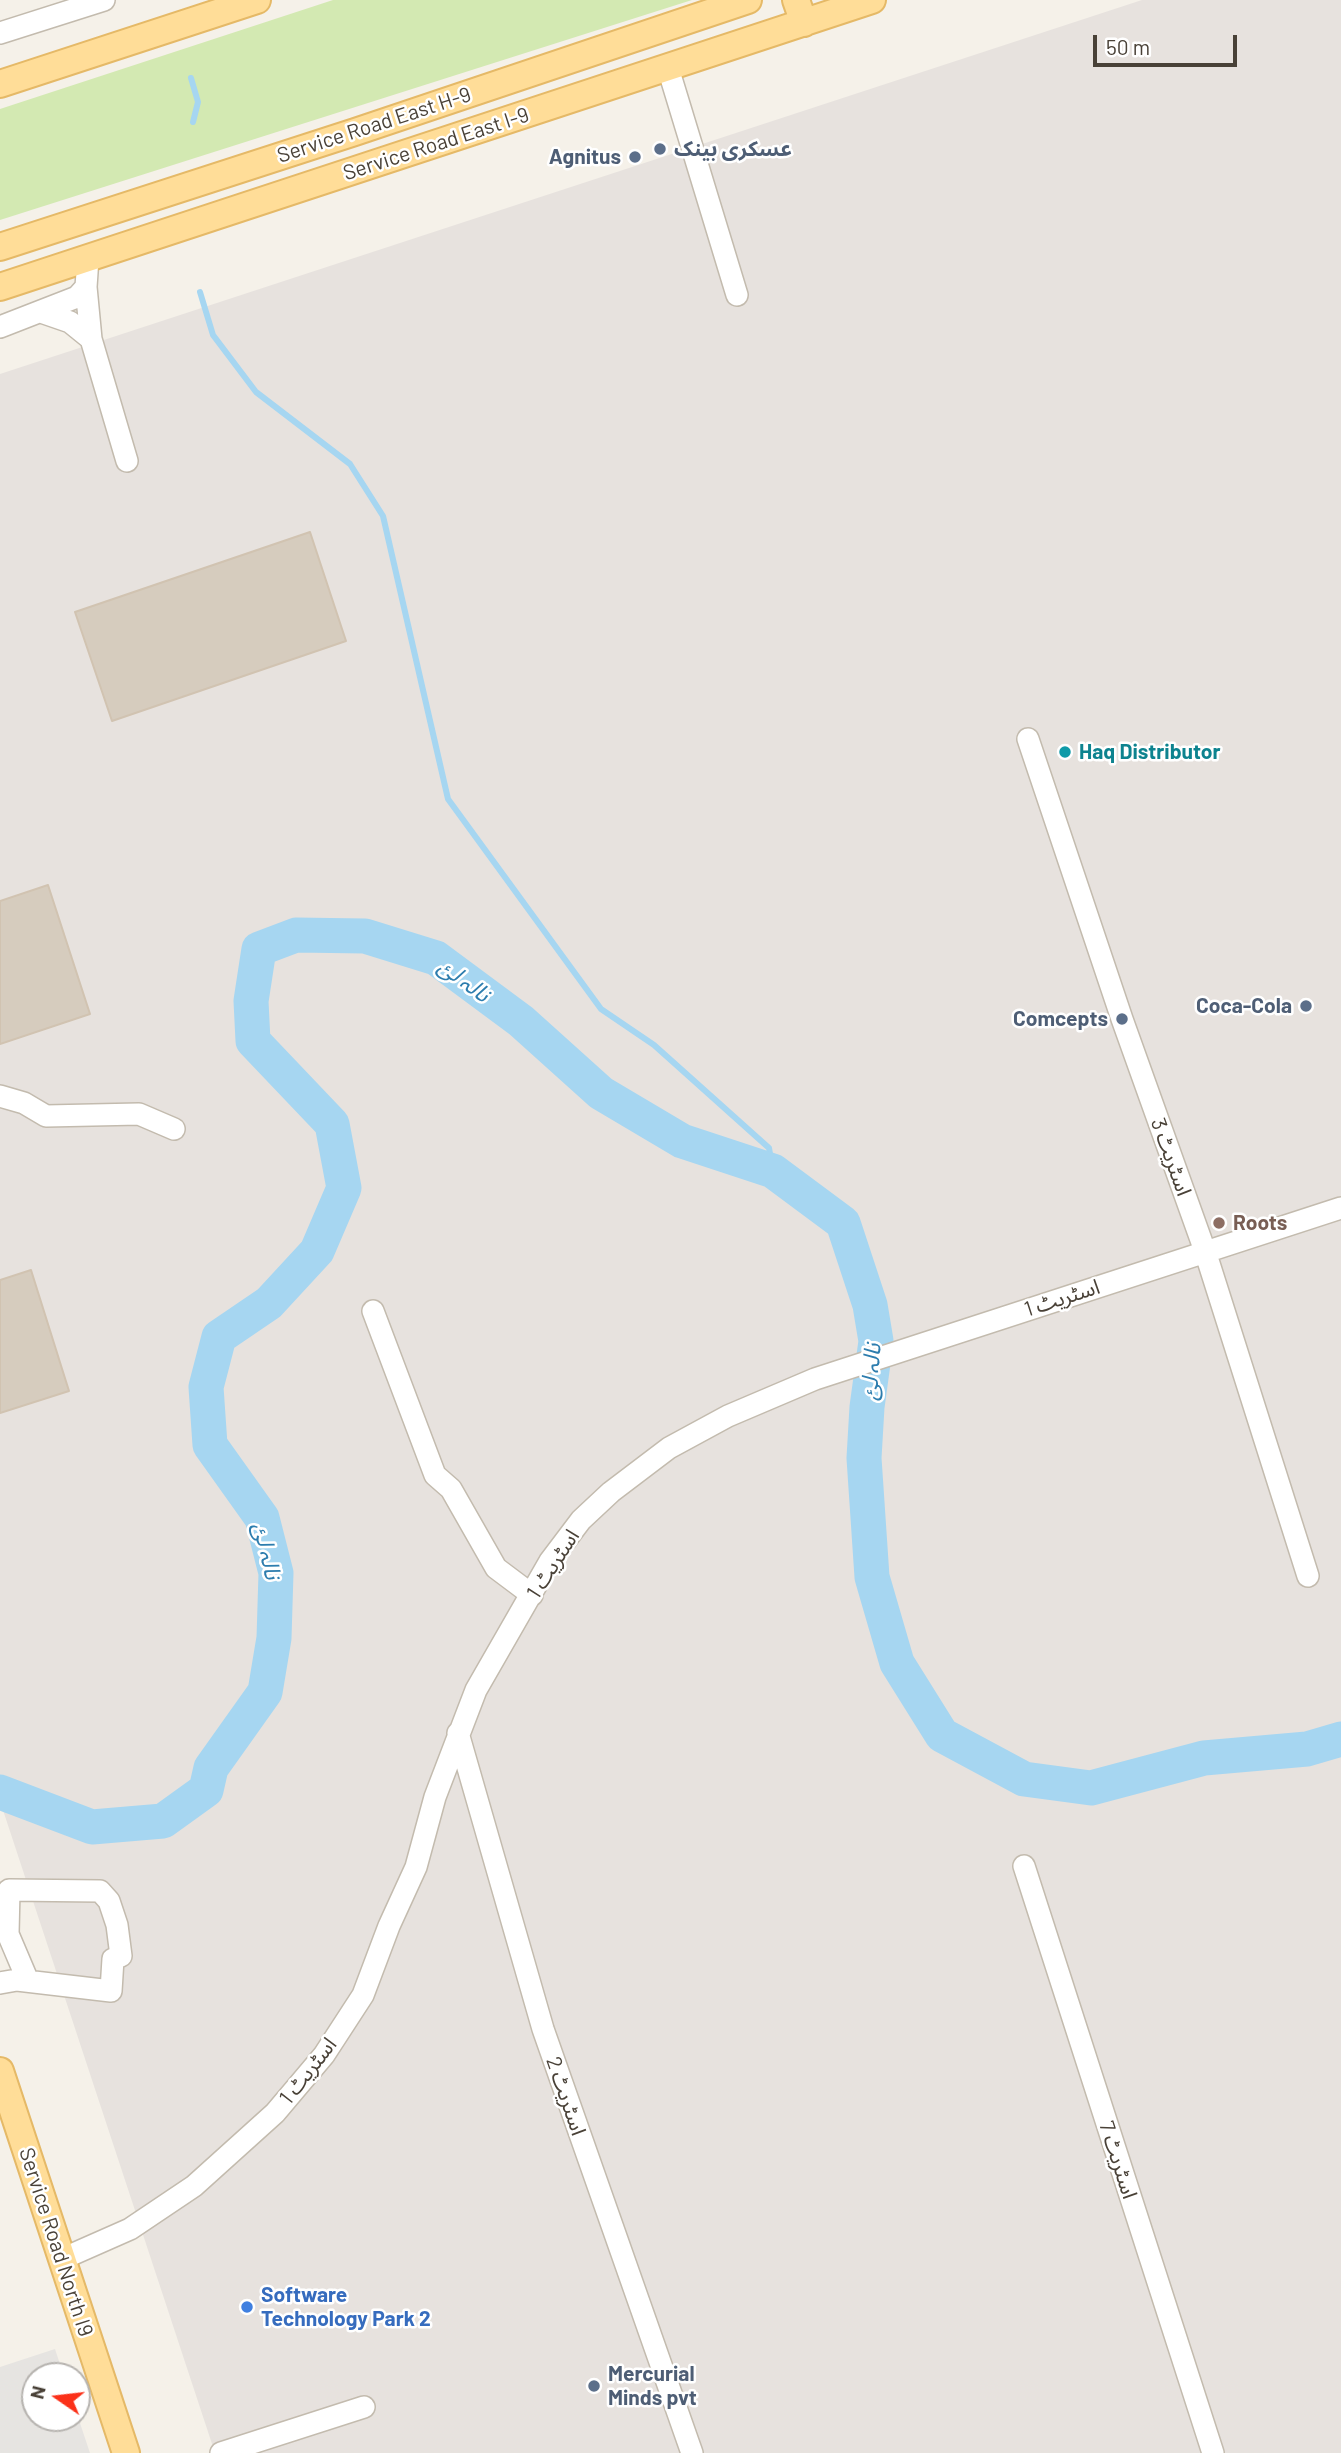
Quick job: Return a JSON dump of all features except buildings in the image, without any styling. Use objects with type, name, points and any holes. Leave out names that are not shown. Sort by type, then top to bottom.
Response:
[{"type":"main road","points":[[0,84],[257,0]]},
{"type":"main road","name":"Service Road East H-9","points":[[0,247],[355,132],[748,0]]},
{"type":"main road","name":"Service Road East I-9","points":[[0,287],[668,68],[800,12],[872,0]]},
{"type":"main road","name":"Service Road North I9","points":[[0,2071],[126,2453]]},
{"type":"street","points":[[0,33],[104,0]]},
{"type":"street","points":[[668,68],[737,295]]},
{"type":"street","points":[[88,258],[86,287],[91,339],[127,461]]},
{"type":"street","points":[[0,327],[76,298],[86,287]]},
{"type":"street","points":[[41,312],[70,322],[91,339]]},
{"type":"street","name":"اسٹریٹ 3","points":[[1028,739],[1122,1019],[1205,1251],[1308,1576]]},
{"type":"street","points":[[0,1096],[24,1103],[46,1116],[139,1114],[174,1129]]},
{"type":"street","name":"اسٹریٹ 1","points":[[62,2259],[130,2229],[194,2186],[275,2113],[324,2055],[363,1994],[389,1926],[416,1867],[435,1797],[476,1690],[550,1561],[581,1520],[640,1470],[669,1448],[728,1416],[814,1379],[1341,1208]]},
{"type":"street","points":[[373,1311],[435,1475],[451,1489],[496,1567],[532,1595]]},
{"type":"street","name":"اسٹریٹ 2","points":[[458,1733],[543,2029],[692,2453]]},
{"type":"street","name":"اسٹریٹ 7","points":[[1024,1866],[1213,2453]]},
{"type":"street","points":[[0,1983],[17,1980],[111,1991],[113,1959],[121,1956],[109,1900],[100,1891],[9,1890],[8,1934],[28,1981]]},
{"type":"street","points":[[220,2453],[364,2407]]},
{"type":"shaded area","points":[[1142,0],[1341,0],[1341,2453],[215,2453],[0,1801],[0,374]]},
{"type":"shaded area","points":[[55,2349],[59,2362],[21,2362],[21,2432],[83,2432],[90,2453],[0,2453],[0,2367]]},
{"type":"green space","points":[[333,0],[692,0],[0,220],[0,109]]},
{"type":"waterway","points":[[191,78],[198,102],[193,122]]},
{"type":"waterway","points":[[200,292],[213,335],[256,392],[350,464],[383,516],[448,799],[601,1009],[654,1045],[769,1148],[773,1171]]},
{"type":"waterway","name":"نالہ لئ","points":[[0,1792],[92,1827],[163,1821],[206,1790],[211,1768],[265,1692],[274,1638],[276,1573],[262,1518],[210,1445],[206,1387],[219,1337],[269,1303],[317,1251],[344,1188],[332,1124],[253,1041],[251,1001],[259,949],[296,935],[365,936],[436,958],[521,1021],[601,1093],[682,1141],[773,1171],[843,1223],[870,1305],[876,1341],[867,1407],[864,1458],[872,1577],[897,1663],[942,1735],[1024,1779],[1091,1788],[1204,1758],[1307,1749],[1341,1739]]},
{"type":"place","name":"عسکری بینک","points":[[660,149]]},
{"type":"place","name":"Agnitus","points":[[635,157]]},
{"type":"place","name":"Haq Distributor","points":[[1065,752]]},
{"type":"place","name":"Coca-Cola","points":[[1306,1006]]},
{"type":"place","name":"Comcepts","points":[[1122,1019]]},
{"type":"place","name":"Roots","points":[[1219,1223]]},
{"type":"place","name":"Software Technology Park 2","points":[[247,2307]]},
{"type":"place","name":"Mercurial Minds pvt","points":[[594,2386]]}]
